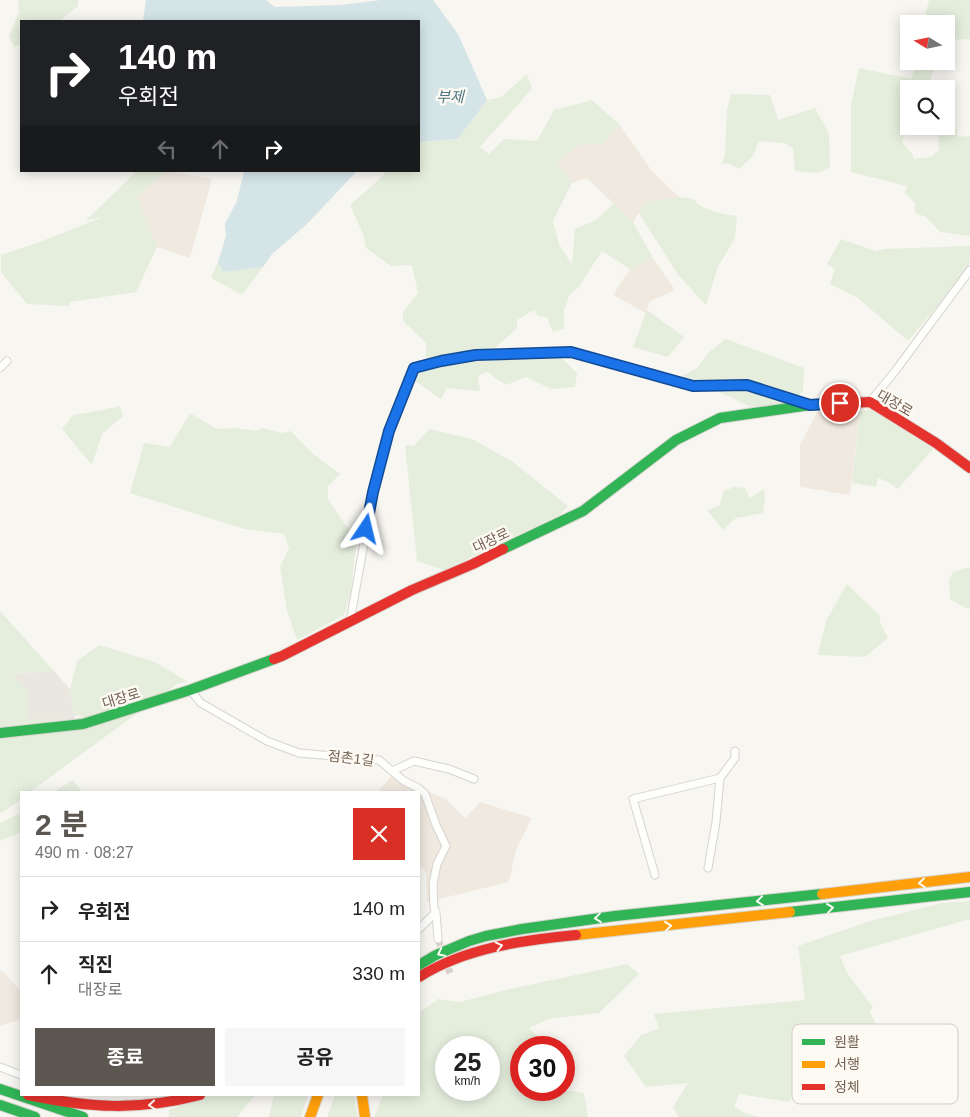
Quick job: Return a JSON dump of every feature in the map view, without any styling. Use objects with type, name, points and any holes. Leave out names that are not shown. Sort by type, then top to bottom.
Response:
[{"type":"main road","name":"대장로","points":[[0,732],[83,724],[190,690],[282,656],[412,590],[473,564],[583,511],[676,440],[720,418],[810,405],[870,402],[936,443],[970,468]]},
{"type":"main road","points":[[420,965],[452,947],[473,939],[502,932],[596,918],[970,877]]},
{"type":"main road","points":[[420,976],[452,960],[497,945],[554,936],[602,933],[970,892]]},
{"type":"main road","points":[[420,983],[452,960]]},
{"type":"main road","points":[[0,1089],[20,1094]]},
{"type":"main road","points":[[0,1089],[20,1096]]},
{"type":"main road","points":[[21,1096],[83,1117]]},
{"type":"main road","points":[[33,1096],[90,1106],[116,1107],[160,1104],[196,1096]]},
{"type":"main road","points":[[310,1117],[318,1096]]},
{"type":"main road","points":[[318,1117],[326,1096]]},
{"type":"main road","points":[[362,1096],[365,1117]]},
{"type":"main road","points":[[0,1105],[35,1117]]},
{"type":"street","points":[[870,402],[970,270]]},
{"type":"street","points":[[350,622],[373,492],[389,431],[414,368],[476,355],[571,352],[693,386],[747,385],[810,405]]},
{"type":"street","points":[[0,368],[8,361]]},
{"type":"street","name":"점촌1길","points":[[190,690],[201,703],[267,741],[299,753],[378,760],[404,781],[425,794],[446,846],[438,864],[433,884],[438,939]]},
{"type":"street","points":[[708,868],[716,822],[720,778],[735,758],[735,750]]},
{"type":"street","points":[[392,771],[414,761],[449,769],[474,779]]},
{"type":"street","points":[[655,875],[633,800],[720,778]]},
{"type":"street","points":[[420,928],[436,912]]},
{"type":"street","points":[[0,1067],[20,1075]]},
{"type":"shaded area","points":[[620,125],[651,170],[679,197],[646,202],[633,222],[587,178],[572,183],[556,162],[578,145],[602,144]]},
{"type":"shaded area","points":[[165,172],[212,179],[190,258],[157,247],[137,197]]},
{"type":"shaded area","points":[[653,258],[675,290],[649,302],[646,313],[613,295],[630,269]]},
{"type":"shaded area","points":[[860,411],[850,495],[800,487],[800,445],[817,412]]},
{"type":"shaded area","points":[[54,671],[70,689],[75,719],[27,719],[28,691],[12,674]]},
{"type":"shaded area","points":[[391,776],[446,799],[465,818],[480,802],[532,818],[516,849],[509,882],[427,902],[426,872],[420,867],[420,791],[379,791]]},
{"type":"shaded area","points":[[0,970],[5,973],[20,991],[20,1019],[0,1026]]},
{"type":"green space","points":[[18,0],[78,0],[78,6],[61,20],[20,20],[20,44],[14,47],[9,37],[19,12]]},
{"type":"green space","points":[[929,0],[970,0],[970,39],[955,40],[955,15],[925,15]]},
{"type":"green space","points":[[859,68],[911,79],[914,70],[934,70],[930,80],[900,80],[900,135],[905,135],[902,142],[914,159],[931,157],[939,150],[938,135],[955,135],[955,126],[958,137],[970,136],[970,236],[940,232],[926,217],[915,213],[915,203],[905,193],[907,186],[851,172],[851,105]]},
{"type":"green space","points":[[527,74],[532,89],[480,147],[489,154],[504,139],[537,141],[554,110],[592,100],[620,125],[602,144],[578,145],[556,162],[572,183],[553,221],[559,244],[572,265],[575,229],[596,220],[614,203],[633,222],[653,258],[630,269],[602,251],[578,288],[569,295],[564,310],[564,329],[553,332],[547,317],[538,316],[534,310],[517,320],[517,328],[494,349],[426,359],[426,343],[403,321],[403,312],[418,293],[412,265],[391,266],[366,248],[363,234],[350,205],[386,172],[420,172],[420,142],[458,139],[487,100],[501,97]]},
{"type":"green space","points":[[731,94],[770,95],[778,120],[815,108],[829,134],[830,167],[817,173],[795,171],[793,148],[784,143],[759,141],[753,156],[739,169],[727,163],[722,164],[725,155],[727,110]]},
{"type":"green space","points":[[136,172],[165,172],[137,197],[157,247],[136,292],[70,302],[69,306],[27,304],[1,272],[1,255],[103,217],[86,220]]},
{"type":"green space","points":[[679,197],[694,199],[697,203],[713,211],[737,216],[735,238],[718,267],[706,305],[678,275],[639,213],[646,202]]},
{"type":"green space","points":[[841,239],[876,251],[885,249],[970,246],[968,270],[908,341],[858,298],[830,284],[835,269],[827,264]]},
{"type":"green space","points":[[218,262],[223,272],[263,267],[242,295],[211,278]]},
{"type":"green space","points":[[647,310],[684,337],[668,357],[633,347]]},
{"type":"green space","points":[[726,339],[804,368],[803,391],[791,403],[751,407],[715,390],[680,377],[697,368],[708,353]]},
{"type":"green space","points":[[560,356],[577,373],[575,387],[551,389],[526,377],[506,385],[487,372],[478,376],[480,391],[447,388],[441,399],[415,381],[420,370],[481,361]]},
{"type":"green space","points":[[120,406],[123,416],[102,434],[92,465],[62,429],[73,415]]},
{"type":"green space","points":[[871,409],[933,449],[898,489],[878,478],[876,487],[852,483],[860,411]]},
{"type":"green space","points":[[190,413],[217,429],[235,428],[256,431],[263,428],[282,433],[291,431],[312,453],[340,474],[328,486],[328,499],[346,526],[358,537],[351,593],[344,615],[297,640],[287,611],[280,567],[289,548],[284,534],[244,529],[130,493],[144,443],[170,447]]},
{"type":"green space","points":[[429,429],[472,439],[513,462],[568,506],[560,515],[444,570],[417,561],[405,445],[414,446]]},
{"type":"green space","points":[[734,487],[745,488],[750,498],[764,489],[763,513],[736,518],[723,530],[707,510],[719,506],[724,491]]},
{"type":"green space","points":[[970,567],[970,609],[950,599],[949,580],[953,572]]},
{"type":"green space","points":[[847,584],[880,616],[880,622],[888,638],[865,657],[818,655],[826,621]]},
{"type":"green space","points":[[0,611],[54,671],[12,674],[28,691],[28,719],[75,719],[83,715],[74,716],[70,689],[77,661],[99,645],[155,662],[188,682],[177,684],[31,791],[20,791],[20,800],[0,813]]},
{"type":"green space","points":[[73,780],[81,791],[55,791]]},
{"type":"green space","points":[[20,813],[20,832],[0,841],[0,823]]},
{"type":"green space","points":[[970,901],[970,919],[840,956],[847,973],[873,1007],[870,1012],[876,1024],[792,1024],[792,1097],[789,1102],[739,1094],[734,1107],[747,1114],[760,1117],[679,1117],[673,1107],[688,1083],[646,1087],[624,1056],[641,1035],[659,1028],[654,1014],[805,1000],[798,946],[867,922],[942,903]]},
{"type":"green space","points":[[627,964],[639,974],[599,1013],[548,1019],[529,1028],[537,1036],[510,1036],[510,1101],[575,1101],[575,1092],[584,1093],[588,1117],[374,1117],[383,1096],[420,1096],[420,1012],[438,999],[460,1002],[510,989]]},
{"type":"green space","points":[[207,1096],[254,1096],[237,1117],[169,1117],[169,1110]]},
{"type":"green space","points":[[274,1096],[308,1096],[301,1117],[269,1117]]},
{"type":"green space","points":[[335,1096],[354,1096],[358,1117],[327,1117]]},
{"type":"water","name":"부제","points":[[146,0],[266,0],[275,7],[341,5],[381,0],[433,0],[458,34],[487,100],[458,139],[420,142],[420,20],[143,20]]},
{"type":"water","points":[[244,172],[356,172],[307,224],[272,254],[263,267],[223,272],[218,262],[226,236],[225,224],[237,201]]},
{"type":"tunnel","points":[[438,939],[450,973]]},
{"type":"traffic: fast","points":[[503,549],[583,511],[676,440],[720,418],[810,405],[850,403]]},
{"type":"traffic: fast","points":[[0,733],[83,724],[190,690],[274,659]]},
{"type":"traffic: fast","points":[[790,912],[970,892]]},
{"type":"traffic: fast","points":[[420,964],[436,955],[469,941],[522,929],[615,916],[822,894]]},
{"type":"traffic: fast","points":[[0,1089],[20,1096]]},
{"type":"traffic: fast","points":[[21,1096],[83,1117]]},
{"type":"traffic: fast","points":[[0,1105],[35,1117]]},
{"type":"traffic: slow","points":[[822,894],[970,877]]},
{"type":"traffic: slow","points":[[576,935],[790,912]]},
{"type":"traffic: slow","points":[[310,1117],[318,1096]]},
{"type":"traffic: slow","points":[[362,1096],[365,1117]]},
{"type":"traffic: jam","points":[[850,403],[870,402],[936,443],[970,468]]},
{"type":"traffic: jam","points":[[274,659],[412,590],[503,549]]},
{"type":"traffic: jam","points":[[420,976],[437,967],[475,952],[515,943],[576,935]]},
{"type":"traffic: jam","points":[[34,1096],[72,1103],[114,1106],[156,1104],[195,1096]]},
{"type":"route","points":[[366,529],[373,492],[389,431],[414,368],[476,355],[571,352],[693,386],[747,385],[810,405],[840,403]]}]
